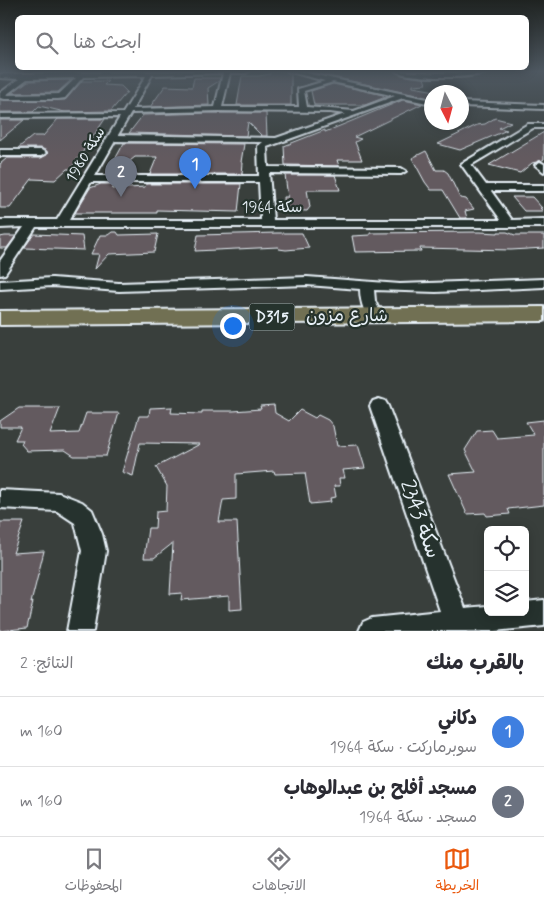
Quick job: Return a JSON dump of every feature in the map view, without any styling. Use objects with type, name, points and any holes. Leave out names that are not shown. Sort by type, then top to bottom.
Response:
[{"type":"main road","name":"شارع مزون","points":[[0,318],[544,314]]},
{"type":"main road","name":"شارع مزون","points":[[0,332],[544,329]]},
{"type":"street","name":"سكة 1980","points":[[61,224],[134,100]]},
{"type":"street","points":[[218,109],[220,100]]},
{"type":"street","points":[[302,100],[303,109]]},
{"type":"street","points":[[266,224],[262,146],[389,100]]},
{"type":"street","points":[[469,104],[544,108]]},
{"type":"street","points":[[503,106],[524,121],[544,126]]},
{"type":"street","points":[[0,116],[218,109],[338,110],[352,113]]},
{"type":"street","points":[[509,223],[466,164],[524,121]]},
{"type":"street","points":[[112,138],[280,140]]},
{"type":"street","points":[[0,153],[41,153]]},
{"type":"street","points":[[88,179],[401,171]]},
{"type":"street","points":[[484,188],[544,188]]},
{"type":"street","name":"سكة 1964","points":[[0,224],[544,223]]},
{"type":"street","points":[[0,271],[32,224]]},
{"type":"street","points":[[0,284],[52,282],[120,287],[307,281],[367,286],[436,288],[544,283]]},
{"type":"street","points":[[367,286],[368,305],[374,316]]},
{"type":"street","name":"سكة 2343","points":[[379,406],[458,627]]},
{"type":"street","points":[[0,499],[59,502],[74,509],[84,517],[91,534],[94,552],[80,631]]},
{"type":"street","points":[[372,631],[458,627],[544,613]]},
{"type":"building","points":[[0,100],[120,100],[111,111],[65,112],[39,106],[33,112],[0,112]]},
{"type":"building","points":[[155,100],[209,100],[209,105],[150,107]]},
{"type":"building","points":[[238,100],[291,100],[291,105],[237,105]]},
{"type":"building","points":[[313,100],[377,100],[365,105],[314,105]]},
{"type":"building","points":[[402,100],[422,104],[354,137],[361,139],[355,142],[362,160],[337,160],[339,166],[285,165],[284,146],[325,130],[325,132]]},
{"type":"building","points":[[266,113],[267,136],[262,136],[248,122],[246,136],[129,133],[143,115]]},
{"type":"building","points":[[495,118],[511,122],[499,128],[507,130],[460,150],[438,144],[477,125],[485,124]]},
{"type":"building","points":[[58,119],[105,119],[71,169],[67,169],[55,180],[32,179],[10,208],[0,208],[0,164],[7,158],[41,158],[47,155],[47,151],[41,148],[18,148],[33,136],[43,136]]},
{"type":"building","points":[[0,120],[24,120],[0,140]]},
{"type":"building","points":[[544,132],[544,159],[541,161],[532,163],[520,173],[489,165]]},
{"type":"building","points":[[124,143],[244,144],[241,162],[243,163],[242,174],[150,174],[157,157],[135,157],[121,174],[107,174]]},
{"type":"building","points":[[426,151],[436,170],[444,170],[448,173],[460,198],[466,199],[474,209],[465,211],[467,218],[460,218],[443,190],[431,190],[425,182],[412,158]]},
{"type":"building","points":[[285,175],[335,175],[340,190],[307,190],[310,207],[307,211],[285,210],[284,197],[288,197]]},
{"type":"building","points":[[101,184],[115,184],[112,189],[145,187],[146,184],[241,184],[238,212],[157,210],[157,213],[75,213],[90,188]]},
{"type":"building","points":[[512,197],[532,197],[543,211],[524,211]]},
{"type":"building","points":[[112,232],[117,232],[119,235],[158,234],[154,252],[109,254],[95,269],[99,254],[91,254],[100,235],[108,235]]},
{"type":"building","points":[[480,232],[544,235],[544,248],[511,250],[420,248],[421,251],[355,252],[352,236],[370,235],[370,233]]},
{"type":"building","points":[[302,233],[309,248],[286,250],[279,249],[278,247],[195,251],[198,235]]},
{"type":"building","points":[[34,234],[82,236],[84,250],[24,248]]},
{"type":"building","points":[[16,236],[7,248],[0,248],[0,237]]},
{"type":"building","points":[[274,405],[275,413],[289,421],[300,410],[315,418],[318,415],[328,420],[333,426],[337,446],[358,445],[365,468],[343,470],[345,478],[339,478],[340,486],[334,486],[336,497],[330,498],[331,502],[310,504],[305,473],[275,474],[274,471],[236,474],[236,499],[223,500],[219,522],[237,522],[242,609],[229,610],[229,596],[181,600],[182,593],[170,594],[173,543],[154,558],[144,558],[148,528],[155,528],[156,512],[166,511],[167,486],[156,467],[200,444],[140,443],[133,476],[122,472],[139,416],[149,416],[150,408],[172,407],[171,413],[202,414],[202,411],[261,409],[260,406]]},
{"type":"building","points":[[19,408],[60,408],[50,434],[79,433],[86,413],[119,413],[106,456],[74,456],[65,450],[27,451],[21,444],[23,440],[15,440],[21,427],[0,427],[0,421]]},
{"type":"building","points":[[544,420],[544,505],[508,509],[510,514],[487,516],[485,513],[467,514],[449,474],[476,472],[465,450],[477,431],[492,430],[497,438],[534,435],[526,422]]},
{"type":"building","points":[[0,522],[24,522],[13,553],[44,551],[27,628],[0,631]]},
{"type":"place","name":"دكاني","points":[[195,189]]},
{"type":"place","name":"مسجد أفلح بن عبدالوهاب","points":[[121,197]]}]
